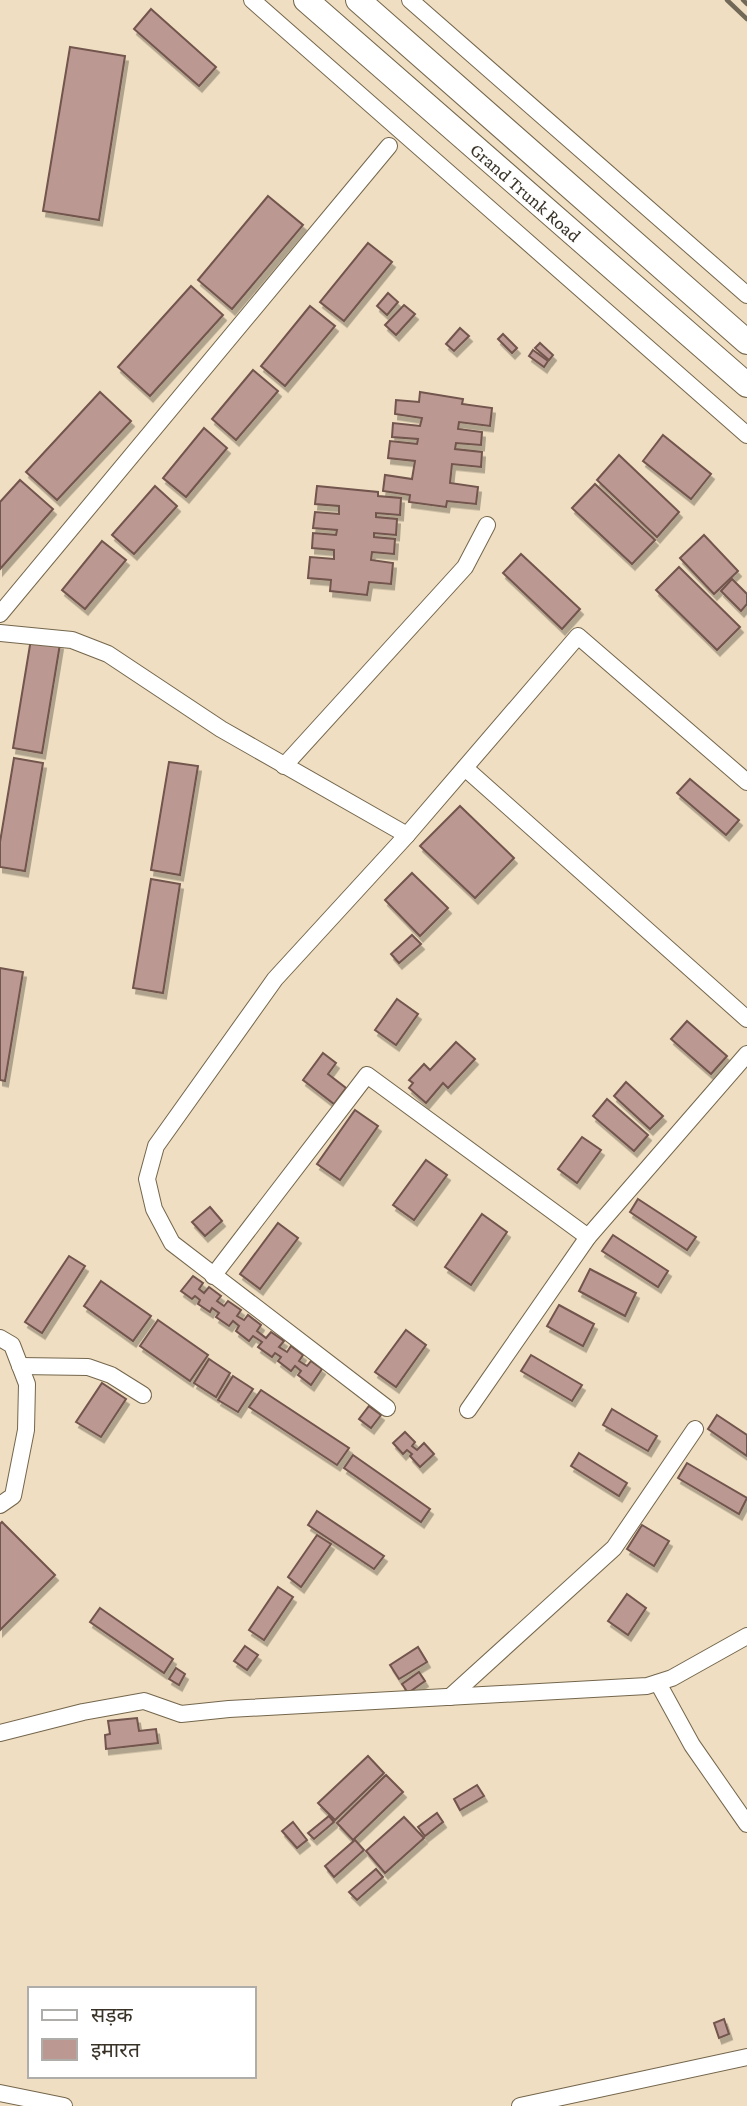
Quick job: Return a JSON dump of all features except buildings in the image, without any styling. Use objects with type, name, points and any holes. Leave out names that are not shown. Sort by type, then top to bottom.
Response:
[{"type":"highway","name":"Grand Trunk Road","points":[[306,0],[747,385]]},
{"type":"highway","name":"Grand Trunk Road","points":[[358,0],[747,342]]},
{"type":"street","points":[[252,0],[747,435]]},
{"type":"street","points":[[410,0],[747,295]]},
{"type":"street","points":[[0,614],[389,146]]},
{"type":"street","points":[[284,766],[465,567],[488,526]]},
{"type":"street","points":[[0,633],[72,640],[108,654],[221,729],[407,835]]},
{"type":"street","points":[[387,1408],[172,1243],[154,1209],[147,1179],[156,1146],[275,979],[407,835],[578,636],[747,782]]},
{"type":"street","points":[[465,768],[747,1020]]},
{"type":"street","points":[[468,1410],[588,1237],[747,1054]]},
{"type":"street","points":[[213,1276],[367,1075],[588,1237]]},
{"type":"street","points":[[0,1338],[12,1345],[27,1384],[26,1430],[13,1496],[0,1505]]},
{"type":"street","points":[[20,1366],[88,1367],[111,1375],[144,1395]]},
{"type":"street","points":[[450,1697],[614,1548],[695,1429]]},
{"type":"street","points":[[0,1733],[83,1712],[144,1701],[180,1714],[648,1686],[672,1678],[747,1636]]},
{"type":"street","points":[[658,1683],[692,1745],[747,1824]]},
{"type":"street","points":[[520,2106],[747,2058]]},
{"type":"street","points":[[0,2093],[64,2106]]},
{"type":"railway","points":[[727,0],[747,19]]},
{"type":"railway","points":[[743,0],[747,4]]}]
